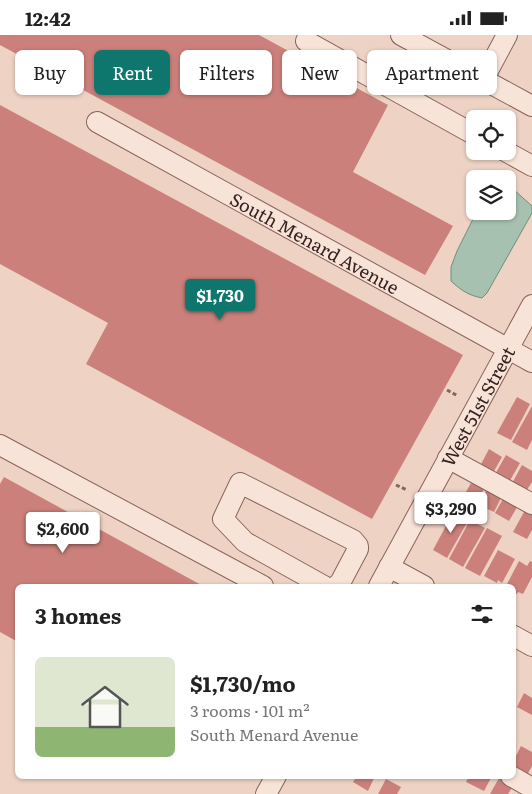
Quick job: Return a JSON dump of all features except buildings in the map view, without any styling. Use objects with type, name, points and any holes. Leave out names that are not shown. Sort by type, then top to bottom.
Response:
[{"type":"street","points":[[401,35],[425,41],[438,50]]},
{"type":"street","points":[[497,54],[507,35]]},
{"type":"street","points":[[306,41],[466,130]]},
{"type":"street","points":[[497,87],[532,106]]},
{"type":"street","name":"South Menard Avenue","points":[[96,122],[532,362]]},
{"type":"street","points":[[516,157],[532,166]]},
{"type":"street","name":"West 51st Street","points":[[380,584],[532,305]]},
{"type":"street","points":[[0,445],[259,584]]},
{"type":"street","points":[[448,458],[532,504]]},
{"type":"street","points":[[320,584],[245,542],[222,519],[240,483],[352,540],[358,546],[345,575],[339,584]]},
{"type":"street","points":[[230,569],[245,542]]},
{"type":"street","points":[[389,567],[420,584]]},
{"type":"street","points":[[516,637],[532,646]]},
{"type":"street","points":[[516,779],[532,788]]},
{"type":"path","points":[[447,390],[458,396]]},
{"type":"path","points":[[396,485],[407,490]]},
{"type":"shaded area","points":[[516,192],[532,206],[532,213],[487,293],[482,298],[465,292],[451,281],[451,267],[472,220],[516,220]]}]
